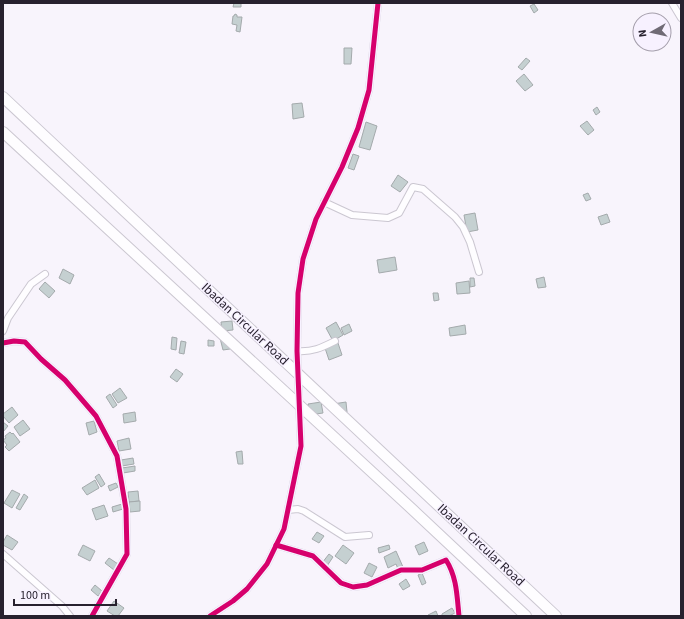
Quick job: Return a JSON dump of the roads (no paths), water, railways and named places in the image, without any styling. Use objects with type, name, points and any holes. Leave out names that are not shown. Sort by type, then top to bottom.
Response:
[{"type":"highway","name":"Ibadan Circular Road","points":[[3,97],[556,616]]},
{"type":"highway","name":"Ibadan Circular Road","points":[[3,132],[526,616]]},
{"type":"street","points":[[210,616],[247,589],[266,564],[284,529],[300,446],[297,351],[298,293],[303,259],[316,219],[342,166],[358,128],[369,90],[378,3]]},
{"type":"street","points":[[672,3],[681,18]]},
{"type":"street","points":[[324,202],[352,215],[388,218],[399,213],[413,187],[423,189],[455,217],[463,227],[470,242],[480,272]]},
{"type":"street","points":[[3,331],[8,318],[31,284],[45,274]]},
{"type":"street","points":[[3,343],[14,341],[25,342],[41,359],[65,380],[96,416],[117,456],[126,509],[127,554],[92,616]]},
{"type":"street","points":[[297,351],[306,352],[318,350],[335,341]]},
{"type":"street","points":[[288,510],[298,509],[304,511],[345,537],[368,535]]},
{"type":"street","points":[[276,545],[313,556],[341,584],[353,587],[367,585],[401,570],[422,570],[446,560],[450,566],[456,584],[459,616]]},
{"type":"street","points":[[3,554],[62,606],[70,616]]}]
